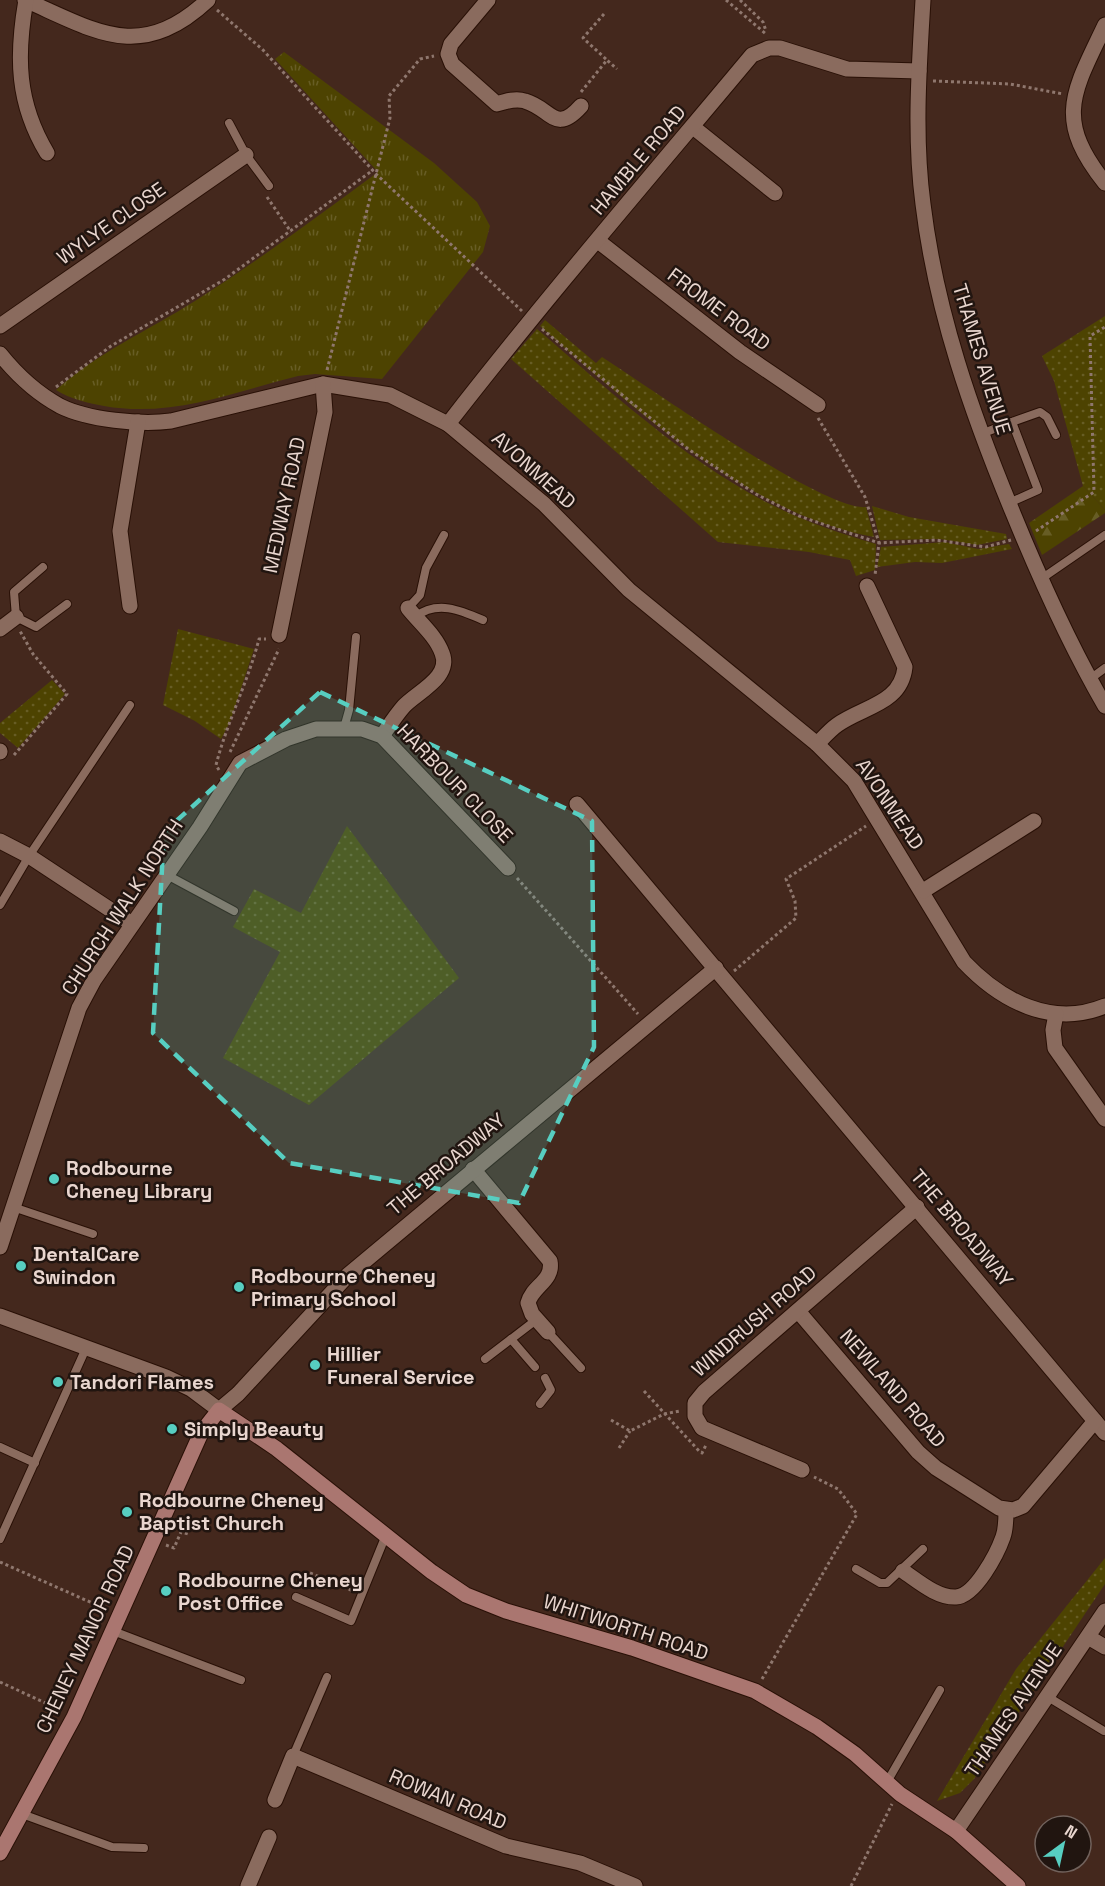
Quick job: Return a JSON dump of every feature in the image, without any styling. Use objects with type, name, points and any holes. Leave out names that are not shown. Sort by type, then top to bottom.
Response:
[{"type":"main road","name":"WHITWORTH ROAD","points":[[219,1410],[277,1449],[432,1572],[466,1595],[487,1604],[632,1647],[755,1691],[817,1727],[900,1794],[956,1832],[1018,1886]]},
{"type":"main road","name":"CHENEY MANOR ROAD","points":[[0,1853],[74,1717],[201,1433],[219,1410]]},
{"type":"street","points":[[47,153],[31,127],[23,92],[20,47],[25,0],[106,35],[121,38],[136,37],[166,28],[193,13],[208,0]]},
{"type":"street","points":[[488,0],[451,44],[448,54],[452,64],[497,104],[523,100],[560,121],[570,119],[581,106]]},
{"type":"street","name":"THAMES AVENUE","points":[[923,0],[918,154],[929,243],[954,351],[981,434],[1041,579],[1105,706]]},
{"type":"street","points":[[1105,25],[1074,97],[1076,134],[1087,160],[1105,183]]},
{"type":"street","points":[[768,40],[848,69],[919,76]]},
{"type":"street","name":"HAMBLE ROAD","points":[[448,424],[530,319],[598,242],[752,55],[768,40]]},
{"type":"street","points":[[693,126],[775,193]]},
{"type":"street","name":"WYLYE CLOSE","points":[[0,326],[246,155]]},
{"type":"street","name":"FROME ROAD","points":[[598,242],[740,352],[818,405]]},
{"type":"street","name":"AVONMEAD","points":[[0,354],[46,397],[74,411],[138,422],[156,423],[198,416],[323,384],[390,395],[448,424],[544,504],[629,590],[817,744],[854,781],[964,962],[979,978],[995,991],[1028,1007],[1056,1014],[1080,1014],[1105,1006]]},
{"type":"street","name":"MEDWAY ROAD","points":[[281,630],[289,577],[325,412],[323,384]]},
{"type":"street","points":[[130,606],[120,531],[138,422]]},
{"type":"street","points":[[817,744],[836,725],[894,694],[904,677],[905,667],[867,586]]},
{"type":"street","points":[[382,736],[403,708],[436,678],[443,663],[442,653],[436,642],[412,612]]},
{"type":"street","points":[[0,629],[16,617]]},
{"type":"street","name":"HARBOUR CLOSE","points":[[236,767],[254,754],[297,734],[316,729],[362,729],[382,736],[508,868]]},
{"type":"street","name":"CHURCH WALK NORTH","points":[[0,1247],[79,1008],[132,924],[200,827],[236,767]]},
{"type":"street","name":"THE BROADWAY","points":[[577,804],[1105,1433]]},
{"type":"street","points":[[922,891],[1034,821]]},
{"type":"street","points":[[0,841],[29,856],[132,924]]},
{"type":"street","name":"THE BROADWAY","points":[[219,1410],[238,1394],[348,1275],[647,1025],[720,974]]},
{"type":"street","points":[[1056,1014],[1053,1030],[1054,1048],[1105,1119]]},
{"type":"street","points":[[473,1169],[550,1261],[549,1275],[529,1299],[529,1308],[536,1320],[548,1332]]},
{"type":"street","name":"WINDRUSH ROAD","points":[[693,1409],[704,1392],[917,1207]]},
{"type":"street","name":"NEWLAND ROAD","points":[[798,1311],[918,1452],[952,1479],[1006,1510]]},
{"type":"street","points":[[0,1316],[87,1346],[176,1381],[219,1410]]},
{"type":"street","points":[[693,1409],[698,1423],[707,1431],[802,1470]]},
{"type":"street","points":[[903,1571],[937,1592],[951,1597],[967,1594],[979,1580],[1003,1537],[1006,1510],[1023,1506],[1095,1421]]},
{"type":"street","name":"THAMES AVENUE","points":[[956,1832],[1105,1611]]},
{"type":"street","points":[[1088,1637],[1105,1647]]},
{"type":"street","points":[[275,1800],[293,1756]]},
{"type":"street","name":"ROWAN ROAD","points":[[293,1756],[506,1846],[580,1863],[635,1886]]},
{"type":"street","points":[[248,1886],[269,1837]]},
{"type":"lane","points":[[230,123],[246,155],[269,186]]},
{"type":"lane","points":[[981,434],[1040,412],[1047,417],[1056,435]]},
{"type":"lane","points":[[1009,503],[1038,490],[1012,422]]},
{"type":"lane","points":[[412,612],[420,595],[426,568],[444,535]]},
{"type":"lane","points":[[1041,579],[1105,535]]},
{"type":"lane","points":[[43,567],[14,592],[16,617],[36,627],[67,604]]},
{"type":"lane","points":[[412,612],[441,607],[458,609],[483,620]]},
{"type":"lane","points":[[344,728],[349,710],[357,637]]},
{"type":"lane","points":[[1090,679],[1105,668]]},
{"type":"lane","points":[[0,905],[29,856],[130,705]]},
{"type":"lane","points":[[167,875],[234,911]]},
{"type":"lane","points":[[13,1207],[93,1234]]},
{"type":"lane","points":[[485,1359],[536,1320]]},
{"type":"lane","points":[[548,1332],[581,1368]]},
{"type":"lane","points":[[511,1339],[535,1366]]},
{"type":"lane","points":[[0,1539],[87,1346]]},
{"type":"lane","points":[[540,1404],[548,1398],[551,1390],[545,1378]]},
{"type":"lane","points":[[0,1447],[35,1463]]},
{"type":"lane","points":[[296,1597],[351,1621],[386,1535]]},
{"type":"lane","points":[[856,1569],[880,1583],[892,1581],[923,1549]]},
{"type":"lane","points":[[113,1631],[241,1680]]},
{"type":"lane","points":[[293,1756],[327,1677]]},
{"type":"lane","points":[[887,1782],[940,1690]]},
{"type":"lane","points":[[1048,1696],[1104,1731]]},
{"type":"lane","points":[[22,1814],[112,1847],[144,1848]]},
{"type":"path","points":[[208,0],[263,50],[374,172],[530,319],[636,409],[731,478],[799,516],[879,543],[936,540],[986,547],[1011,540]]},
{"type":"path","points":[[726,0],[768,40]]},
{"type":"path","points":[[740,0],[763,22],[768,40]]},
{"type":"path","points":[[604,14],[583,38],[617,69]]},
{"type":"path","points":[[323,384],[374,172],[390,118],[389,96],[420,60],[448,54]]},
{"type":"path","points":[[581,106],[581,90],[607,60]]},
{"type":"path","points":[[919,76],[1010,84],[1074,97]]},
{"type":"path","points":[[46,397],[61,381],[94,357],[225,279],[374,172]]},
{"type":"path","points":[[269,186],[262,190],[291,232]]},
{"type":"path","points":[[1037,531],[1094,492],[1090,336],[1105,327]]},
{"type":"path","points":[[818,405],[818,421],[865,497],[879,543],[877,572],[867,586]]},
{"type":"path","points":[[0,752],[15,755],[67,694],[22,638],[16,617]]},
{"type":"path","points":[[236,767],[230,752],[279,648],[281,630]]},
{"type":"path","points":[[227,781],[216,765],[259,639],[270,639],[281,630]]},
{"type":"path","points":[[720,974],[796,918],[795,901],[786,879],[877,818]]},
{"type":"path","points":[[508,868],[647,1025]]},
{"type":"path","points":[[644,1391],[664,1414]]},
{"type":"path","points":[[619,1448],[630,1431],[664,1414],[693,1409]]},
{"type":"path","points":[[611,1420],[630,1431]]},
{"type":"path","points":[[755,1691],[857,1514],[838,1489],[802,1470]]},
{"type":"path","points":[[155,1540],[174,1548],[181,1532],[188,1534]]},
{"type":"path","points":[[0,1562],[120,1615]]},
{"type":"path","points":[[310,1573],[362,1596]]},
{"type":"path","points":[[0,1682],[74,1717]]},
{"type":"path","points":[[851,1886],[887,1810],[900,1794]]},
{"type":"highlighted area","points":[[320,692],[592,821],[594,1047],[519,1203],[289,1163],[153,1033],[164,832]]},
{"type":"green space","points":[[284,52],[434,163],[477,202],[490,226],[483,252],[382,379],[315,374],[298,376],[202,402],[154,409],[98,405],[73,398],[56,390],[106,353],[195,301],[242,270],[378,172],[275,59]]},
{"type":"green space","points":[[1105,316],[1105,510],[1083,486],[1054,381],[1042,356]]},
{"type":"green space","points":[[545,320],[596,363],[602,357],[776,469],[814,490],[845,503],[866,507],[874,537],[828,525],[782,506],[738,482],[695,454],[613,390],[540,326]]},
{"type":"green space","points":[[537,329],[618,399],[706,466],[766,502],[793,515],[876,544],[875,570],[856,576],[850,560],[809,552],[718,542],[511,359]]},
{"type":"green space","points":[[1083,486],[1105,510],[1105,513],[1042,555],[1029,523]]},
{"type":"green space","points":[[872,506],[909,517],[1006,534],[1007,539],[977,545],[940,539],[880,540]]},
{"type":"green space","points":[[945,542],[978,549],[1009,544],[1012,549],[942,563],[915,562],[877,567],[881,547]]},
{"type":"green space","points":[[178,629],[254,649],[230,722],[221,739],[195,721],[163,705]]},
{"type":"green space","points":[[52,680],[65,694],[18,748],[0,733],[0,723]]},
{"type":"green space","points":[[347,826],[459,978],[309,1105],[223,1058],[280,952],[233,927],[254,889],[301,913]]},
{"type":"green space","points":[[1105,1558],[1105,1584],[974,1779],[960,1793],[937,1801],[1016,1669]]},
{"type":"place","name":"Rodbourne Cheney Library","points":[[54,1179]]},
{"type":"place","name":"DentalCare Swindon","points":[[21,1266]]},
{"type":"place","name":"Rodbourne Cheney Primary School","points":[[239,1287]]},
{"type":"place","name":"Hillier Funeral Service","points":[[315,1365]]},
{"type":"place","name":"Tandori Flames","points":[[58,1382]]},
{"type":"place","name":"Simply Beauty","points":[[172,1429]]},
{"type":"place","name":"Rodbourne Cheney Baptist Church","points":[[127,1512]]},
{"type":"place","name":"Rodbourne Cheney Post Office","points":[[166,1591]]}]
